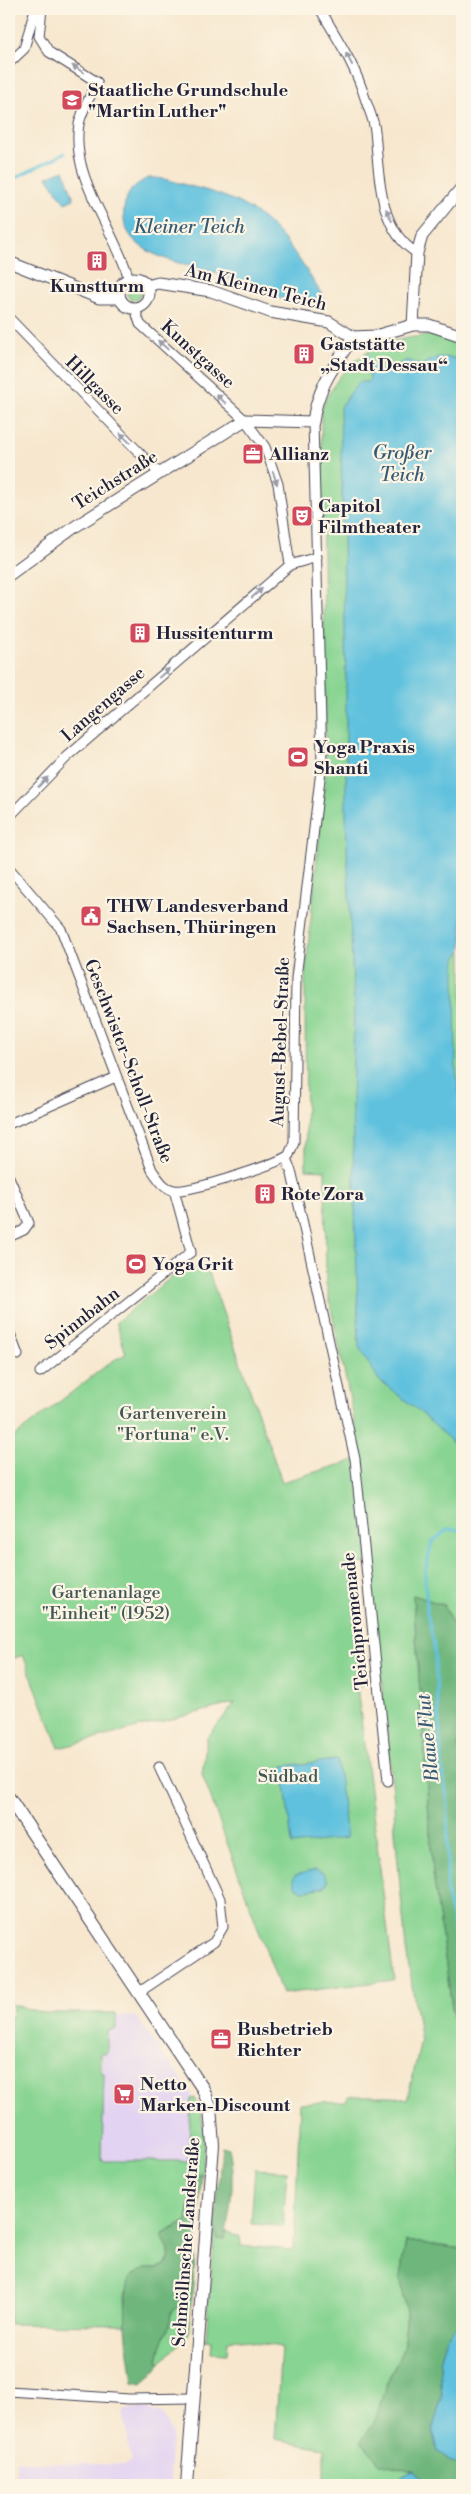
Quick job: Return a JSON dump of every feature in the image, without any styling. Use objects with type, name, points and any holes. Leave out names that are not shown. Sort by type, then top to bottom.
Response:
[{"type":"main road","name":"Schmöllnsche Landstraße","points":[[9,1798],[203,2089],[210,2107],[213,2145],[186,2485]]},
{"type":"street","points":[[9,62],[24,49],[35,9]]},
{"type":"street","points":[[42,9],[39,36],[49,52],[97,82],[80,122],[77,148],[90,190],[125,264],[129,279],[121,285],[119,298],[125,305],[135,308],[142,306],[148,299],[147,286]]},
{"type":"street","points":[[320,9],[350,60],[375,129],[376,170],[381,199],[403,243],[417,253]]},
{"type":"street","points":[[413,325],[417,253],[422,236],[462,186]]},
{"type":"street","points":[[9,262],[99,298],[119,298]]},
{"type":"street","name":"Am Kleinen Teich","points":[[129,279],[137,278],[147,286],[158,283],[211,291],[270,312],[329,322],[353,338]]},
{"type":"street","name":"Kunstgasse","points":[[135,308],[140,324],[244,420],[265,448],[278,484],[290,565]]},
{"type":"street","name":"Hillgasse","points":[[9,318],[159,473]]},
{"type":"street","points":[[244,420],[313,422],[317,398],[324,381],[353,338],[376,336],[413,325],[429,325],[462,336]]},
{"type":"street","name":"Teichstraße","points":[[9,575],[76,526],[244,420]]},
{"type":"street","name":"August-Bebel-Straße","points":[[286,1158],[293,1149],[294,1142],[296,978],[321,782],[313,422]]},
{"type":"street","points":[[290,565],[317,557]]},
{"type":"street","name":"Langengasse","points":[[9,817],[67,757],[290,565]]},
{"type":"street","name":"Geschwister-Scholl-Straße","points":[[9,868],[60,929],[152,1170],[162,1184],[174,1190]]},
{"type":"street","points":[[9,1124],[116,1076]]},
{"type":"street","points":[[174,1190],[188,1189],[286,1158]]},
{"type":"street","name":"Teichpromenade","points":[[286,1158],[292,1174],[316,1276],[355,1458],[388,1781]]},
{"type":"street","points":[[9,1177],[28,1223],[24,1230],[9,1238]]},
{"type":"street","name":"Spinnbahn","points":[[40,1372],[191,1252],[174,1190]]},
{"type":"street","points":[[9,1331],[18,1355]]},
{"type":"street","points":[[138,1993],[214,1942],[223,1927],[220,1899],[159,1767]]},
{"type":"street","points":[[9,2391],[129,2399],[192,2398]]},
{"type":"shaded area","points":[[117,2015],[136,2017],[191,2093],[198,2111],[196,2174],[99,2167],[104,2019]]},
{"type":"shaded area","points":[[142,2408],[162,2414],[171,2432],[170,2485],[16,2485],[16,2460],[44,2463],[124,2465],[131,2460],[123,2410]]},
{"type":"green space","points":[[131,286],[137,286],[141,293],[137,300],[131,300],[127,296],[127,290]]},
{"type":"green space","points":[[432,335],[462,343],[462,1647],[444,1605],[413,1595],[433,1873],[462,2079],[462,2249],[406,2241],[400,2276],[407,2313],[403,2349],[386,2385],[375,2423],[361,2441],[380,2463],[413,2471],[385,2485],[283,2485],[324,2479],[324,2448],[275,2439],[281,2347],[235,2339],[228,2340],[227,2354],[211,2353],[212,2341],[206,2340],[215,2222],[217,2239],[225,2239],[226,2231],[240,2237],[241,2246],[294,2250],[300,2103],[346,2101],[349,2096],[394,2096],[407,2100],[421,2041],[406,1949],[394,1801],[369,1563],[356,1564],[362,1685],[357,1686],[394,1980],[282,1994],[202,1774],[207,1738],[235,1703],[59,1748],[23,1655],[9,1660],[9,1441],[112,1361],[126,1354],[116,1322],[173,1276],[206,1264],[282,1482],[362,1458],[326,1283],[325,1170],[306,1169],[305,977],[326,770],[321,411],[339,377],[364,355],[378,347],[395,341]]},
{"type":"green space","points":[[413,1595],[444,1605],[462,1647],[462,1725],[458,1745],[462,1756],[462,2079],[433,1873]]},
{"type":"green space","points":[[12,2004],[43,2013],[116,2013],[116,2029],[107,2031],[107,2053],[101,2053],[101,2073],[104,2073],[102,2161],[188,2161],[191,2099],[195,2098],[199,2107],[204,2135],[202,2173],[189,2178],[191,2200],[187,2221],[161,2235],[169,2253],[166,2265],[157,2268],[145,2268],[125,2294],[126,2325],[9,2324],[9,2022],[13,2011]]},
{"type":"green space","points":[[222,2146],[229,2148],[232,2182],[225,2239],[217,2239],[215,2222]]},
{"type":"green space","points":[[255,2169],[287,2171],[283,2226],[251,2224]]},
{"type":"green space","points":[[202,2173],[192,2297],[171,2312],[169,2327],[160,2351],[160,2364],[142,2385],[133,2383],[126,2317],[127,2290],[130,2277],[145,2268],[157,2268],[167,2265],[169,2253],[161,2235],[187,2221],[191,2200],[189,2178]]},
{"type":"green space","points":[[406,2241],[462,2249],[462,2325],[457,2325],[447,2336],[440,2363],[442,2397],[433,2428],[438,2452],[462,2468],[462,2485],[431,2485],[413,2471],[380,2463],[361,2441],[374,2423],[386,2385],[403,2349],[407,2313],[400,2276]]},
{"type":"green space","points":[[192,2297],[188,2335],[160,2364],[160,2351],[169,2327],[171,2312]]},
{"type":"water","points":[[64,170],[74,199],[65,203],[47,177]]},
{"type":"water","name":"Kleiner Teich","points":[[148,178],[160,178],[218,194],[239,203],[257,214],[272,226],[285,241],[324,298],[318,305],[276,297],[256,291],[216,273],[172,261],[142,247],[132,237],[125,225],[124,209],[126,198],[132,190]]},
{"type":"water","name":"Großer Teich","points":[[439,357],[454,358],[462,362],[462,949],[456,959],[455,969],[456,1070],[462,1113],[462,1451],[419,1411],[379,1380],[359,1347],[352,1109],[354,1009],[346,822],[346,679],[340,407],[359,382],[367,382],[370,379],[368,367],[375,364],[379,371],[389,371],[407,360],[420,365]]},
{"type":"water","points":[[337,1760],[347,1838],[292,1845],[283,1766]]},
{"type":"water","points":[[316,1870],[323,1873],[328,1881],[324,1887],[303,1891],[296,1887],[293,1880],[295,1875]]},
{"type":"water","points":[[457,2325],[462,2325],[462,2468],[438,2452],[433,2428],[442,2397],[440,2363],[447,2336]]},
{"type":"water","points":[[413,2471],[431,2485],[385,2485]]},
{"type":"waterway","name":"Blaue Flut","points":[[9,181],[65,153]]},
{"type":"waterway","name":"Blaue Flut","points":[[366,356],[369,359]]},
{"type":"waterway","name":"Blaue Flut","points":[[462,1530],[448,1529],[432,1542],[425,1573],[427,1612],[434,1645],[442,1765],[448,1803],[447,1894],[462,1966]]},
{"type":"place","name":"Staatliche Grundschule \"Martin Luther\"","points":[[72,100]]},
{"type":"place","name":"Kunstturm","points":[[97,261]]},
{"type":"place","name":"Gaststätte „Stadt Dessau“","points":[[304,354]]},
{"type":"place","name":"Allianz","points":[[253,454]]},
{"type":"place","name":"Capitol Filmtheater","points":[[302,516]]},
{"type":"place","name":"Hussitenturm","points":[[140,633]]},
{"type":"place","name":"Yoga Praxis Shanti","points":[[298,757]]},
{"type":"place","name":"THW Landesverband Sachsen, Thüringen","points":[[91,916]]},
{"type":"place","name":"Rote Zora","points":[[265,1194]]},
{"type":"place","name":"Yoga Grit","points":[[136,1264]]},
{"type":"place","name":"Busbetrieb Richter","points":[[221,2039]]},
{"type":"place","name":"Netto Marken-Discount","points":[[124,2094]]},
{"type":"park label","name":"Gartenverein \"Fortuna\" e.V.","points":[[173,1424]]},
{"type":"park label","name":"Gartenanlage \"Einheit\" (1952)","points":[[106,1602]]},
{"type":"park label","name":"Südbad","points":[[288,1776]]}]
